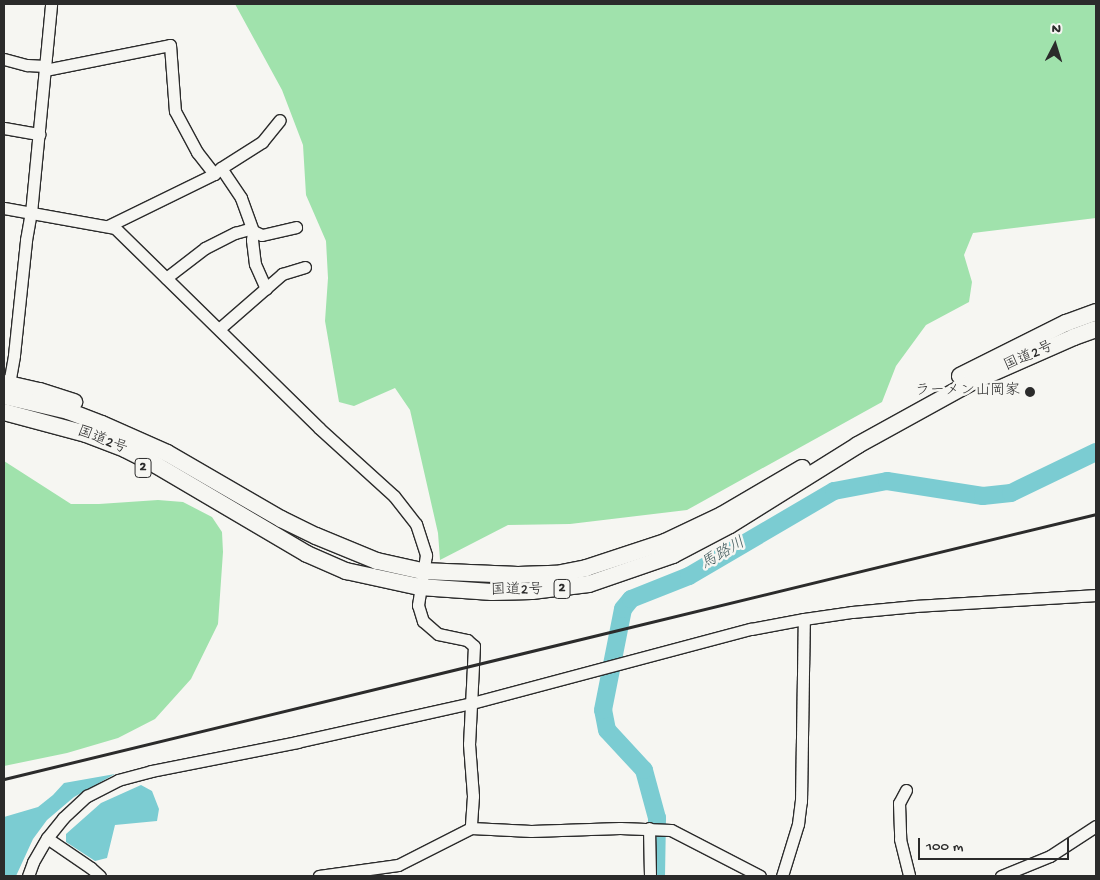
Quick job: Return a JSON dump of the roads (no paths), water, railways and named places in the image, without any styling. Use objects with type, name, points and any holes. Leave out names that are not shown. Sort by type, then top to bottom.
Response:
[{"type":"highway","name":"国道2号","points":[[4,412],[78,431],[125,449],[278,527],[377,561],[422,570],[556,574],[586,568],[665,542],[722,515],[963,374],[1066,323],[1096,312]]},
{"type":"highway","name":"国道2号","points":[[5,388],[134,438],[190,465],[278,527],[307,554],[346,571],[420,588],[492,592],[559,589],[589,584],[673,555],[730,525],[858,446],[972,382],[1096,329]]},
{"type":"highway","name":"2","points":[[4,423],[55,434],[125,460],[190,491],[256,528],[278,527]]},
{"type":"street","points":[[5,388],[14,355],[26,240],[31,213],[51,4]]},
{"type":"street","points":[[4,59],[45,68],[170,45],[175,110],[197,152],[218,171],[241,198],[253,231],[252,240],[255,264],[266,289]]},
{"type":"street","points":[[108,226],[218,171],[262,142],[280,120]]},
{"type":"street","points":[[4,128],[39,134]]},
{"type":"street","points":[[4,208],[115,228],[319,428],[394,496],[416,524],[426,555],[422,570],[418,605],[420,615],[430,629],[438,634],[467,640],[474,646],[469,744],[473,796],[471,828]]},
{"type":"street","points":[[166,278],[206,248],[235,233],[249,229],[262,235],[296,227]]},
{"type":"street","points":[[218,329],[282,274],[304,267]]},
{"type":"street","points":[[28,876],[33,862],[47,838],[87,796],[118,780],[151,771],[297,742],[472,703],[752,629],[804,619],[916,606],[1096,596]]},
{"type":"street","points":[[782,876],[800,814],[804,619]]},
{"type":"street","points":[[906,790],[899,803],[900,839],[909,876]]},
{"type":"street","points":[[1001,876],[1050,856],[1096,826]]},
{"type":"street","points":[[319,876],[398,864],[471,828],[559,831],[665,829],[683,835],[760,876]]},
{"type":"street","points":[[650,876],[651,828]]},
{"type":"street","points":[[47,838],[100,876]]},
{"type":"water","points":[[115,774],[74,797],[47,820],[33,839],[16,876],[4,876],[4,817],[38,807],[64,783]]},
{"type":"water","points":[[141,785],[152,791],[159,809],[157,821],[115,825],[107,858],[95,861],[66,842],[66,834],[101,803]]},
{"type":"waterway","name":"馬路川","points":[[656,876],[657,818],[644,770],[607,730],[603,710],[623,609],[631,599],[689,576],[834,491],[887,481],[983,496],[1011,493],[1096,452]]},
{"type":"railway","points":[[4,779],[1096,514]]},
{"type":"place","name":"ラーメン山岡家","points":[[1030,392]]}]
